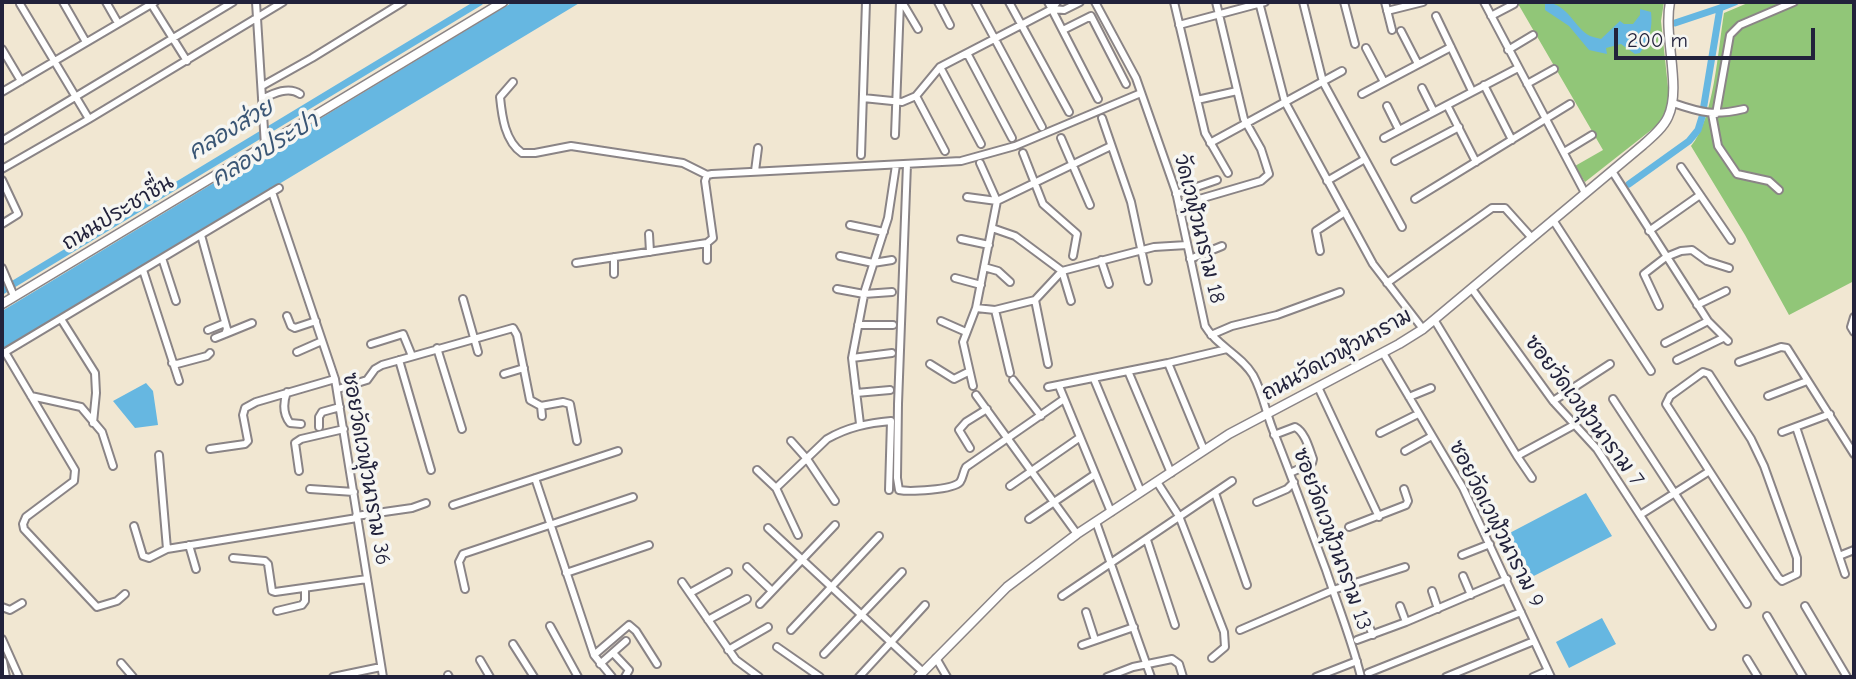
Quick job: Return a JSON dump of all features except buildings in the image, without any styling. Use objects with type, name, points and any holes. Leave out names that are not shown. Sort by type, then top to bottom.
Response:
[{"type":"street","points":[[63,2],[86,42]]},
{"type":"street","points":[[106,2],[118,23]]},
{"type":"street","points":[[2,92],[152,2],[187,61]]},
{"type":"street","points":[[2,141],[233,2]]},
{"type":"street","points":[[256,2],[265,146]]},
{"type":"street","points":[[2,169],[89,120],[284,2]]},
{"type":"street","points":[[262,86],[403,2]]},
{"type":"street","name":"ถนนประชาชื่น","points":[[2,304],[503,2]]},
{"type":"street","points":[[861,155],[866,2]]},
{"type":"street","points":[[901,2],[918,29]]},
{"type":"street","points":[[895,135],[901,2]]},
{"type":"street","points":[[938,2],[950,25]]},
{"type":"street","points":[[975,2],[1042,127]]},
{"type":"street","points":[[1009,2],[1069,112]]},
{"type":"street","points":[[863,98],[902,102],[916,96],[940,67],[1022,25],[1057,2]]},
{"type":"street","points":[[1050,5],[1064,10],[1080,2]]},
{"type":"street","name":"วัดเวฬุวนาราม 18","points":[[1095,2],[1141,93],[1176,194],[1205,326],[1251,373],[1269,413]]},
{"type":"street","points":[[1174,2],[1205,133],[1228,173]]},
{"type":"street","points":[[1178,205],[1266,178],[1269,174],[1267,162],[1246,124],[1216,2]]},
{"type":"street","points":[[1179,25],[1261,2],[1285,102],[1362,246],[1423,329]]},
{"type":"street","points":[[1303,2],[1323,82],[1402,227]]},
{"type":"street","points":[[1344,2],[1355,44]]},
{"type":"street","points":[[1385,2],[1392,30]]},
{"type":"street","points":[[1387,10],[1423,2]]},
{"type":"street","points":[[1484,2],[1585,193]]},
{"type":"street","points":[[1670,2],[1667,19],[1673,103],[1692,111],[1712,114],[1744,109]]},
{"type":"street","points":[[1779,190],[1769,181],[1737,174],[1718,146],[1712,114],[1730,34],[1740,25],[1794,2]]},
{"type":"street","points":[[20,4],[89,120]]},
{"type":"street","points":[[1491,16],[1514,4]]},
{"type":"street","points":[[1050,5],[1098,99]]},
{"type":"street","points":[[1063,30],[1091,16],[1126,84]]},
{"type":"street","points":[[1436,16],[1472,91]]},
{"type":"street","points":[[1401,31],[1418,64]]},
{"type":"street","points":[[1508,50],[1533,35]]},
{"type":"street","points":[[1362,94],[1451,47]]},
{"type":"street","points":[[2,48],[21,81]]},
{"type":"street","points":[[1366,48],[1384,82]]},
{"type":"street","points":[[967,53],[1012,138]]},
{"type":"street","points":[[940,67],[981,144]]},
{"type":"street","points":[[1384,138],[1518,68]]},
{"type":"street","points":[[1527,84],[1553,69]]},
{"type":"street","points":[[1210,143],[1342,71]]},
{"type":"street","points":[[513,82],[500,97],[510,141],[522,153],[571,146],[683,163],[707,176],[755,171],[961,161],[1015,146],[1141,93]]},
{"type":"street","points":[[1484,85],[1512,140]]},
{"type":"street","points":[[1422,88],[1434,112]]},
{"type":"street","points":[[262,99],[285,91],[295,90],[300,94]]},
{"type":"street","points":[[1197,100],[1237,91]]},
{"type":"street","points":[[916,96],[946,151]]},
{"type":"street","name":"ถนนวัดเวฬุวนาราม","points":[[921,675],[1007,587],[1077,534],[1204,450],[1383,353],[1435,320],[1659,130],[1668,118],[1673,103]]},
{"type":"street","points":[[1415,199],[1570,104]]},
{"type":"street","points":[[1387,106],[1399,131]]},
{"type":"street","points":[[1447,106],[1476,162]]},
{"type":"street","points":[[1102,118],[1131,202],[1148,281]]},
{"type":"street","points":[[264,120],[274,141]]},
{"type":"street","points":[[1395,161],[1459,127]]},
{"type":"street","points":[[1564,152],[1592,135]]},
{"type":"street","points":[[1061,138],[1090,205]]},
{"type":"street","points":[[967,197],[997,201],[1111,146]]},
{"type":"street","points":[[755,171],[758,148]]},
{"type":"street","points":[[1023,153],[1043,204],[1076,232],[1073,256]]},
{"type":"street","points":[[1327,181],[1365,159]]},
{"type":"street","points":[[973,386],[963,342],[976,308],[997,201],[980,163]]},
{"type":"street","points":[[907,164],[900,307],[897,488],[909,491],[954,486],[960,482],[967,467],[1065,399]]},
{"type":"street","points":[[860,424],[852,358],[864,293],[888,218],[896,165]]},
{"type":"street","points":[[1681,167],[1731,240]]},
{"type":"street","points":[[1612,171],[1697,305],[1725,340],[1677,360]]},
{"type":"street","points":[[576,264],[614,257],[649,242],[706,243],[713,238],[705,181],[707,176]]},
{"type":"street","points":[[2,180],[18,214],[2,224]]},
{"type":"street","points":[[1176,194],[1217,180]]},
{"type":"street","points":[[125,594],[117,601],[97,607],[24,529],[26,517],[74,481],[75,470],[3,353],[279,188]]},
{"type":"street","name":"ซอยวัดเวฬุวนาราม 36","points":[[272,192],[338,389],[383,677]]},
{"type":"street","points":[[1650,231],[1700,195]]},
{"type":"street","points":[[1387,283],[1492,208],[1506,208],[1532,237]]},
{"type":"street","points":[[1320,251],[1316,230],[1345,212]]},
{"type":"street","points":[[1553,220],[1651,371]]},
{"type":"street","points":[[850,225],[884,232]]},
{"type":"street","points":[[992,228],[1015,236],[1062,271],[1071,300]]},
{"type":"street","points":[[201,235],[225,323],[225,334]]},
{"type":"street","points":[[961,239],[989,245]]},
{"type":"street","points":[[706,243],[707,260]]},
{"type":"street","points":[[976,308],[995,310],[1035,300],[1062,271],[1140,250],[1187,245]]},
{"type":"street","points":[[1190,259],[1222,246]]},
{"type":"street","points":[[1659,306],[1644,274],[1666,257],[1692,250],[1707,261],[1729,268]]},
{"type":"street","points":[[840,256],[873,263],[892,260]]},
{"type":"street","points":[[614,257],[614,274]]},
{"type":"street","points":[[162,258],[176,301]]},
{"type":"street","points":[[1101,260],[1109,284]]},
{"type":"street","points":[[984,267],[998,271],[1010,282]]},
{"type":"street","points":[[2,268],[14,296]]},
{"type":"street","points":[[143,270],[179,381]]},
{"type":"street","points":[[955,278],[981,285]]},
{"type":"street","points":[[837,289],[864,293],[892,292]]},
{"type":"street","name":"ซอยวัดเวฬุวนาราม 7","points":[[1472,289],[1553,401],[1597,449],[1712,626]]},
{"type":"street","points":[[1697,305],[1726,291]]},
{"type":"street","points":[[1211,335],[1340,292]]},
{"type":"street","points":[[463,299],[478,352]]},
{"type":"street","points":[[1035,300],[1048,364]]},
{"type":"street","points":[[995,310],[1010,373]]},
{"type":"street","points":[[288,316],[291,326],[295,328],[316,321]]},
{"type":"street","points":[[1854,317],[1851,327],[1854,332]]},
{"type":"street","points":[[61,319],[94,373],[96,393],[93,422]]},
{"type":"street","points":[[1435,320],[1532,478]]},
{"type":"street","points":[[941,321],[966,332]]},
{"type":"street","points":[[1665,342],[1708,321]]},
{"type":"street","points":[[208,330],[225,323]]},
{"type":"street","points":[[215,338],[252,323]]},
{"type":"street","points":[[858,325],[893,325]]},
{"type":"street","points":[[338,389],[367,380],[375,369],[399,360],[513,328],[517,334],[530,400],[541,406],[563,402],[570,404],[577,441]]},
{"type":"street","points":[[371,344],[403,334],[412,356]]},
{"type":"street","points":[[297,352],[322,341]]},
{"type":"street","points":[[1739,362],[1782,347],[1787,348],[1854,454]]},
{"type":"street","points":[[437,348],[461,429]]},
{"type":"street","points":[[1048,387],[1227,349]]},
{"type":"street","points":[[172,363],[177,364],[210,353]]},
{"type":"street","points":[[852,358],[892,353]]},
{"type":"street","name":"ซอยวัดเวฬุวนาราม 9","points":[[1383,353],[1463,488],[1549,674]]},
{"type":"street","points":[[399,360],[431,470]]},
{"type":"street","points":[[1168,363],[1204,450]]},
{"type":"street","points":[[1553,401],[1610,364]]},
{"type":"street","points":[[930,365],[954,379],[968,372]]},
{"type":"street","points":[[503,374],[524,368]]},
{"type":"street","points":[[1128,371],[1171,472]]},
{"type":"street","points":[[1703,372],[1709,374],[1757,450],[1797,558],[1797,574],[1788,580],[1778,577],[1708,472],[1666,404],[1670,396],[1703,372]]},
{"type":"street","points":[[210,449],[245,444],[248,441],[243,415],[245,408],[269,397],[335,379]]},
{"type":"street","points":[[1094,379],[1141,492]]},
{"type":"street","points":[[1013,380],[1041,416]]},
{"type":"street","points":[[1768,396],[1807,382]]},
{"type":"street","points":[[1059,386],[1111,512]]},
{"type":"street","points":[[1318,387],[1379,517]]},
{"type":"street","points":[[1409,397],[1431,388]]},
{"type":"street","points":[[856,393],[890,390]]},
{"type":"street","points":[[287,392],[284,403],[286,418],[290,424],[301,424]]},
{"type":"street","points":[[976,395],[1010,438],[1077,534]]},
{"type":"street","points":[[31,396],[81,407],[102,432],[113,466]]},
{"type":"street","points":[[1613,399],[1747,604]]},
{"type":"street","points":[[541,406],[542,416]]},
{"type":"street","points":[[319,427],[322,412],[340,407]]},
{"type":"street","points":[[970,448],[959,430],[965,422],[987,409]]},
{"type":"street","name":"ซอยวัดเวฬุวนาราม 13","points":[[1269,413],[1274,435],[1294,482],[1364,675]]},
{"type":"street","points":[[1380,433],[1418,414]]},
{"type":"street","points":[[1782,432],[1830,414]]},
{"type":"street","points":[[776,488],[827,439],[860,424],[891,421],[890,489]]},
{"type":"street","points":[[1517,456],[1574,425]]},
{"type":"street","points":[[1274,435],[1295,427],[1301,430],[1312,463],[1290,473]]},
{"type":"street","points":[[1796,427],[1845,574]]},
{"type":"street","points":[[299,471],[294,452],[295,443],[301,439],[344,429]]},
{"type":"street","points":[[1405,451],[1432,436]]},
{"type":"street","points":[[1010,486],[1079,438]]},
{"type":"street","points":[[791,441],[807,459],[835,501]]},
{"type":"street","points":[[453,505],[618,451]]},
{"type":"street","points":[[159,455],[167,549]]},
{"type":"street","points":[[757,470],[776,488],[798,535]]},
{"type":"street","points":[[1640,514],[1708,472]]},
{"type":"street","points":[[1029,519],[1094,475]]},
{"type":"street","points":[[535,478],[594,655],[612,677]]},
{"type":"street","points":[[1062,596],[1232,481]]},
{"type":"street","points":[[1157,482],[1179,516],[1224,632],[1225,647],[1212,657]]},
{"type":"street","points":[[1257,502],[1283,492],[1294,482]]},
{"type":"street","points":[[310,489],[354,492]]},
{"type":"street","points":[[1349,527],[1406,505],[1408,501],[1404,489]]},
{"type":"street","points":[[1216,493],[1247,585]]},
{"type":"street","points":[[465,589],[459,562],[463,554],[634,497]]},
{"type":"street","points":[[134,526],[143,556],[149,558],[167,549],[412,508],[426,503]]},
{"type":"street","points":[[1096,522],[1151,677]]},
{"type":"street","points":[[760,604],[835,525]]},
{"type":"street","points":[[768,528],[891,642],[921,675]]},
{"type":"street","points":[[791,631],[879,536]]},
{"type":"street","points":[[1147,540],[1175,625]]},
{"type":"street","points":[[1462,555],[1490,544]]},
{"type":"street","points":[[189,545],[196,569]]},
{"type":"street","points":[[566,573],[649,545]]},
{"type":"street","points":[[1839,556],[1854,550]]},
{"type":"street","points":[[233,558],[265,561],[268,564],[272,591],[275,593],[367,579]]},
{"type":"street","points":[[747,567],[772,591]]},
{"type":"street","points":[[1240,630],[1333,590],[1405,567]]},
{"type":"street","points":[[690,593],[728,572]]},
{"type":"street","points":[[824,654],[902,572]]},
{"type":"street","points":[[1463,576],[1471,595]]},
{"type":"street","points":[[1357,640],[1507,579]]},
{"type":"street","points":[[682,582],[728,650],[742,666],[759,677]]},
{"type":"street","points":[[277,611],[302,605],[305,601],[305,588]]},
{"type":"street","points":[[1432,591],[1438,608]]},
{"type":"street","points":[[708,620],[747,599]]},
{"type":"street","points":[[2,607],[10,610],[22,603]]},
{"type":"street","points":[[859,677],[925,605]]},
{"type":"street","points":[[1400,606],[1406,622]]},
{"type":"street","points":[[1805,606],[1847,677]]},
{"type":"street","points":[[1364,675],[1521,611]]},
{"type":"street","points":[[1086,612],[1095,640]]},
{"type":"street","points":[[1767,616],[1803,677]]},
{"type":"street","points":[[1367,622],[1373,635]]},
{"type":"street","points":[[594,655],[632,625],[657,664]]},
{"type":"street","points":[[550,626],[578,677]]},
{"type":"street","points":[[1082,645],[1134,627]]},
{"type":"street","points":[[728,650],[768,628]]},
{"type":"street","points":[[2,639],[19,677]]},
{"type":"street","points":[[600,664],[626,641]]},
{"type":"street","points":[[1446,677],[1534,641]]},
{"type":"street","points":[[513,644],[534,677]]},
{"type":"street","points":[[777,647],[820,677]]},
{"type":"street","points":[[613,653],[629,670],[625,677]]},
{"type":"street","points":[[936,658],[947,677]]},
{"type":"street","points":[[6,677],[2,662],[11,659]]},
{"type":"street","points":[[1747,659],[1758,677]]},
{"type":"street","points":[[480,660],[490,677]]},
{"type":"street","points":[[1107,677],[1165,660],[1176,660],[1183,677]]},
{"type":"street","points":[[1316,677],[1357,660]]},
{"type":"street","points":[[121,663],[133,677]]},
{"type":"street","points":[[333,677],[381,667]]},
{"type":"street","points":[[1532,677],[1549,674]]},
{"type":"green space","points":[[1517,2],[1664,2],[1661,21],[1669,97],[1665,116],[1655,127],[1585,182],[1575,166],[1603,150]]},
{"type":"green space","points":[[1750,2],[1854,2],[1854,281],[1789,315],[1691,146],[1699,134],[1710,102],[1724,13]]},
{"type":"water","points":[[513,2],[581,2],[2,351],[2,311]]},
{"type":"water","points":[[1545,2],[1560,7],[1584,32],[1601,39],[1620,21],[1633,24],[1640,15],[1640,9],[1651,12],[1650,34],[1640,53],[1635,54],[1621,44],[1606,48],[1607,54],[1589,50],[1569,26],[1545,10]]},
{"type":"water","points":[[146,383],[153,391],[158,425],[135,428],[113,401]]},
{"type":"water","points":[[1586,493],[1612,536],[1524,581],[1502,537]]},
{"type":"water","points":[[1602,618],[1616,644],[1569,668],[1556,642]]},
{"type":"waterway","name":"คลองส่วย","points":[[2,291],[480,2]]},
{"type":"waterway","points":[[1629,184],[1689,141],[1698,130],[1720,8],[1735,2]]},
{"type":"waterway","points":[[1675,23],[1720,8]]},
{"type":"water label","name":"คลองประปา","points":[[265,150]]}]
